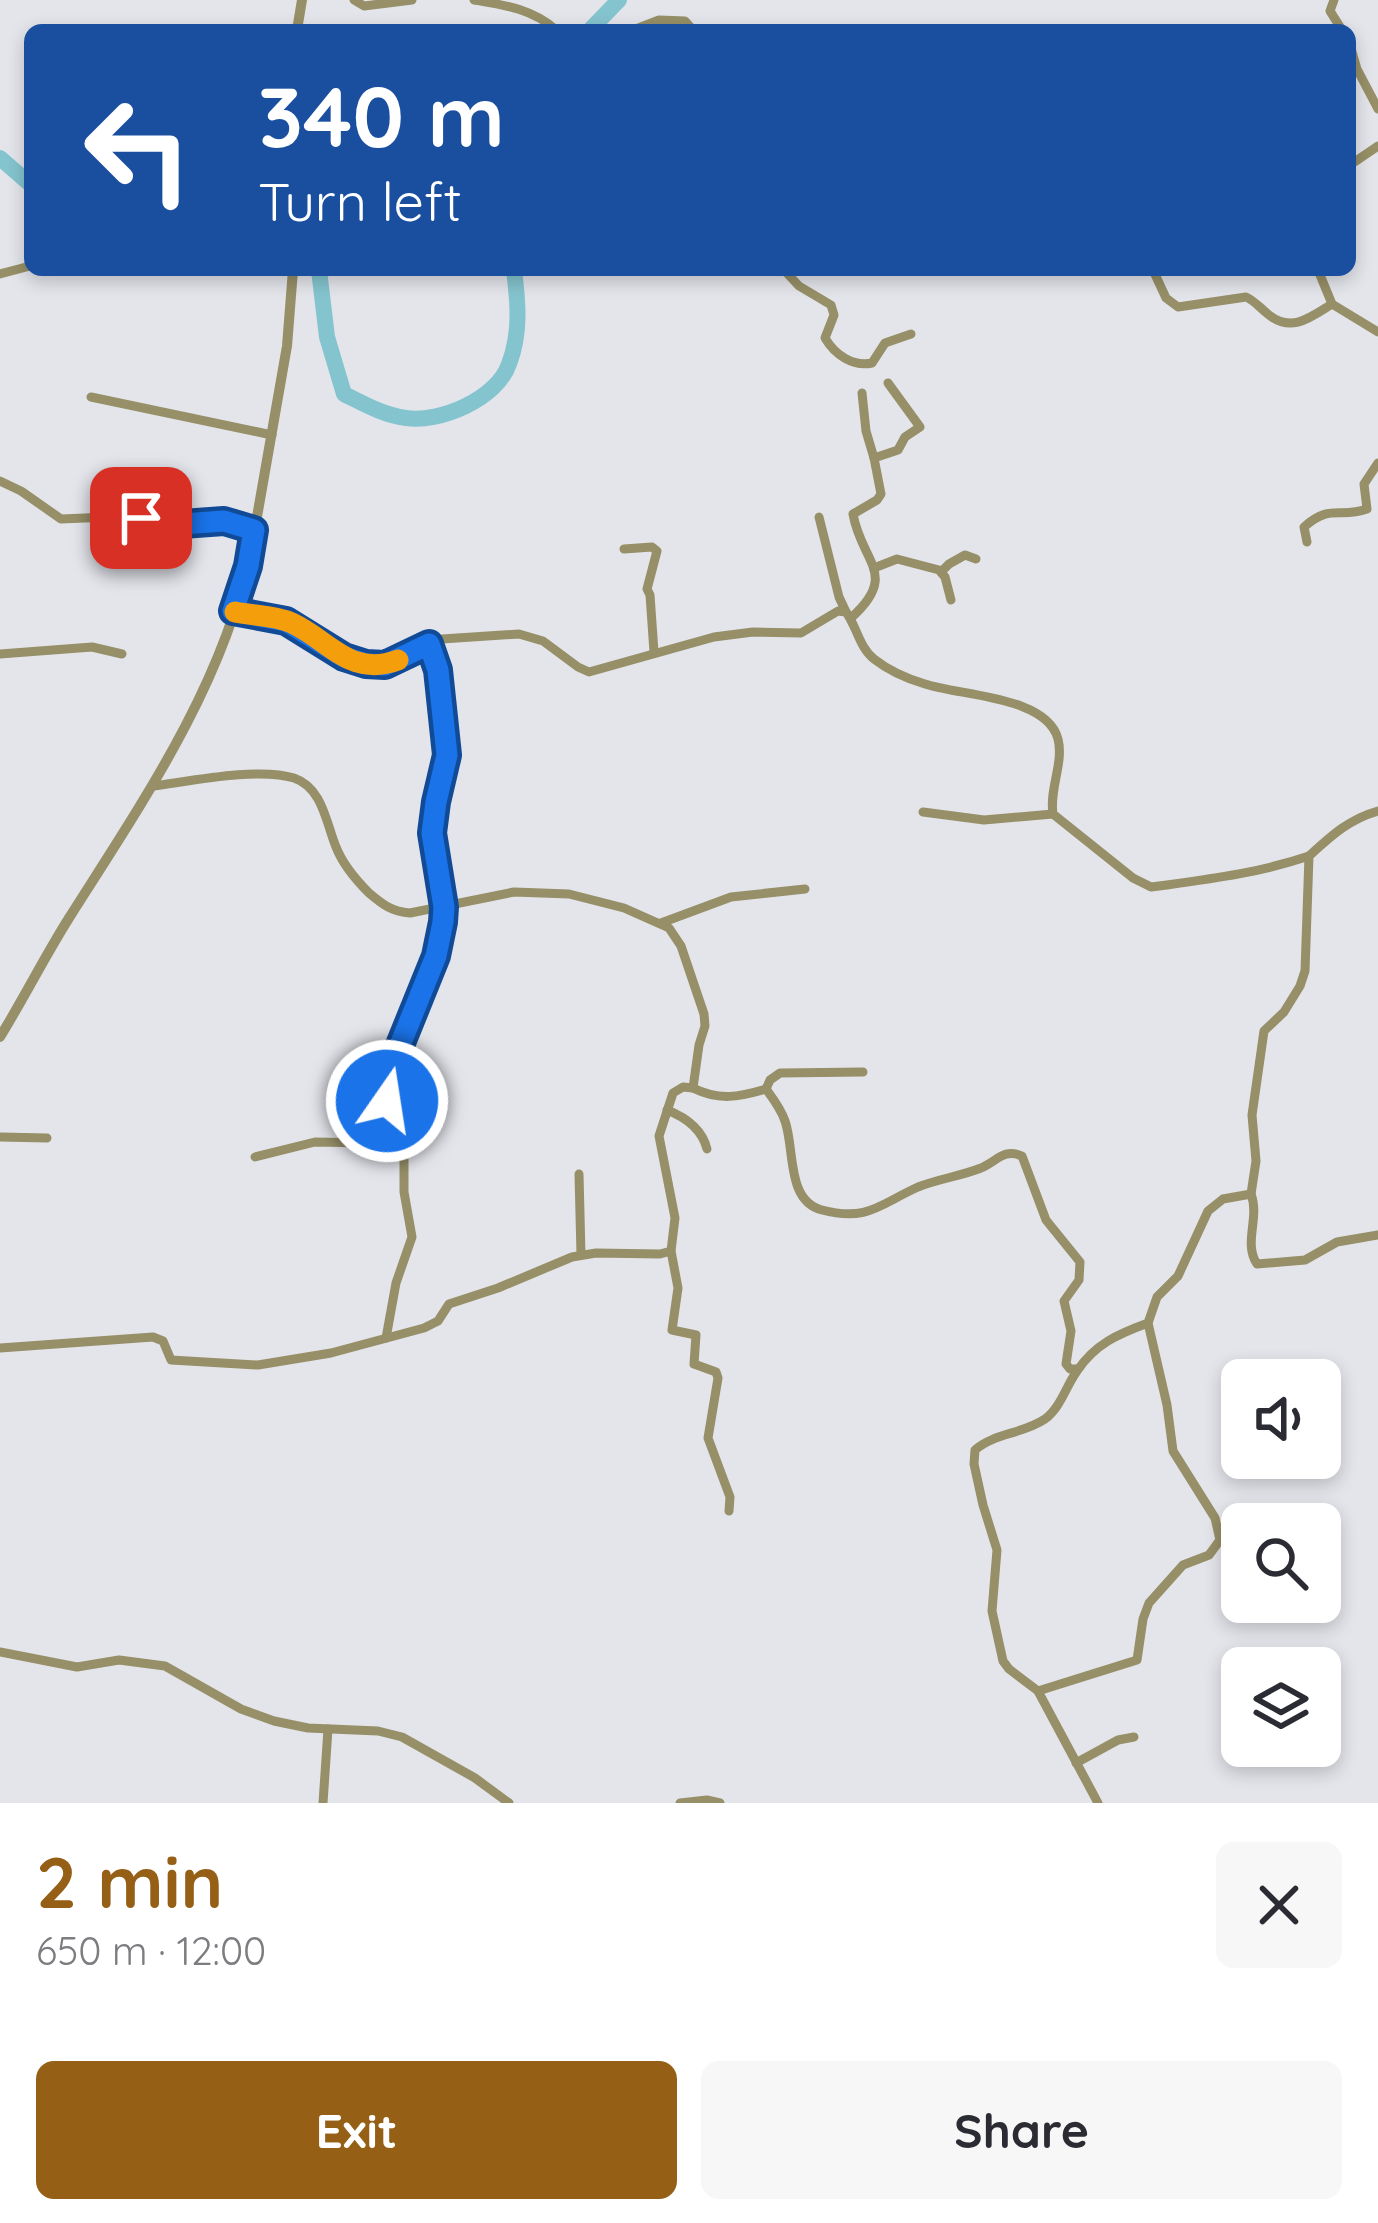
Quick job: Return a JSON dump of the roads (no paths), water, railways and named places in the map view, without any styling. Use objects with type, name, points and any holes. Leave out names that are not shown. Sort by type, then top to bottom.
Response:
[{"type":"street","points":[[354,0],[364,6],[412,0]]},
{"type":"street","points":[[474,0],[500,2],[550,24]]},
{"type":"street","points":[[649,24],[681,19],[686,24]]},
{"type":"street","points":[[1356,66],[1378,109]]},
{"type":"street","points":[[0,1037],[154,786],[203,687],[233,611],[248,566],[272,435],[290,329],[293,276]]},
{"type":"street","points":[[790,276],[831,305],[834,315],[825,338],[850,361],[872,363],[885,343],[911,334]]},
{"type":"street","points":[[1156,276],[1166,298],[1178,307],[1246,296],[1272,317],[1292,324],[1332,304]]},
{"type":"street","points":[[1320,276],[1332,304],[1378,332]]},
{"type":"street","points":[[874,458],[898,450],[905,437],[920,427],[888,383]]},
{"type":"street","points":[[848,615],[873,593],[876,582],[853,516],[877,500],[882,485],[866,431],[862,393]]},
{"type":"street","points":[[91,397],[272,435]]},
{"type":"street","points":[[1307,542],[1304,527],[1318,516],[1367,509],[1364,484],[1378,463]]},
{"type":"street","points":[[0,481],[61,519],[131,516],[165,525],[224,521],[254,530]]},
{"type":"street","points":[[819,517],[839,598],[869,655],[924,684],[1022,706],[1053,728],[1059,748],[1053,814]]},
{"type":"street","points":[[624,548],[657,550],[647,589],[654,652]]},
{"type":"street","points":[[874,568],[896,560],[942,571],[965,555],[976,559]]},
{"type":"street","points":[[942,571],[951,600]]},
{"type":"street","points":[[233,611],[286,621],[344,657],[366,664],[385,665],[453,637],[531,636],[589,672],[742,632],[792,634],[838,611],[848,615]]},
{"type":"street","points":[[386,1338],[412,1237],[404,1158],[388,1118],[387,1101],[392,1065],[436,956],[444,907],[432,833],[447,755],[438,670],[429,644]]},
{"type":"street","points":[[0,654],[92,646],[122,654]]},
{"type":"street","points":[[154,786],[242,775],[296,778],[318,797],[338,853],[360,884],[382,904],[402,913],[514,892],[569,894],[611,903],[661,922],[677,938],[704,1014],[693,1088]]},
{"type":"street","points":[[923,812],[984,820],[1053,814],[1151,887],[1275,868],[1309,856],[1342,826],[1378,811]]},
{"type":"street","points":[[1309,856],[1305,971],[1284,1012],[1264,1031],[1252,1115],[1256,1161],[1251,1194],[1256,1210],[1250,1248],[1257,1264],[1305,1260],[1337,1242],[1378,1235]]},
{"type":"street","points":[[661,922],[730,897],[805,889]]},
{"type":"street","points":[[729,1511],[730,1497],[708,1438],[718,1378],[714,1371],[694,1364],[696,1335],[672,1330],[678,1288],[670,1251],[675,1218],[659,1146],[667,1110],[675,1091],[682,1087],[716,1098],[766,1089],[780,1073],[863,1072]]},
{"type":"street","points":[[766,1089],[785,1120],[800,1192],[815,1209],[856,1214],[877,1210],[918,1188],[981,1168],[1005,1153],[1022,1156],[1046,1220],[1080,1262],[1079,1280],[1064,1301],[1071,1331],[1066,1364],[1070,1370],[1078,1369]]},
{"type":"street","points":[[667,1110],[700,1130],[707,1149]]},
{"type":"street","points":[[0,1137],[47,1138]]},
{"type":"street","points":[[255,1157],[315,1142],[394,1137]]},
{"type":"street","points":[[579,1174],[581,1255]]},
{"type":"street","points":[[1038,1690],[1137,1660],[1149,1604],[1183,1565],[1209,1555],[1220,1540],[1215,1518],[1172,1451],[1148,1323],[1156,1297],[1178,1276],[1208,1211],[1222,1199],[1251,1194]]},
{"type":"street","points":[[0,1348],[153,1337],[164,1341],[172,1360],[250,1366],[331,1353],[435,1324],[449,1304],[581,1255],[670,1251]]},
{"type":"street","points":[[1098,1803],[1038,1690],[1009,1669],[1001,1655],[992,1598],[997,1550],[973,1456],[983,1443],[1050,1415],[1078,1369],[1105,1341],[1148,1323]]},
{"type":"street","points":[[0,1652],[77,1667],[119,1660],[165,1666],[241,1709],[274,1721],[402,1737],[509,1803]]},
{"type":"street","points":[[323,1803],[328,1729]]},
{"type":"street","points":[[1076,1763],[1118,1740],[1134,1737]]},
{"type":"street","points":[[680,1803],[720,1803]]},
{"type":"waterway","points":[[596,24],[619,0]]},
{"type":"waterway","points":[[0,158],[24,179]]},
{"type":"waterway","points":[[320,276],[327,337],[344,394],[389,414],[420,419],[466,406],[503,377],[517,329],[514,276]]}]
